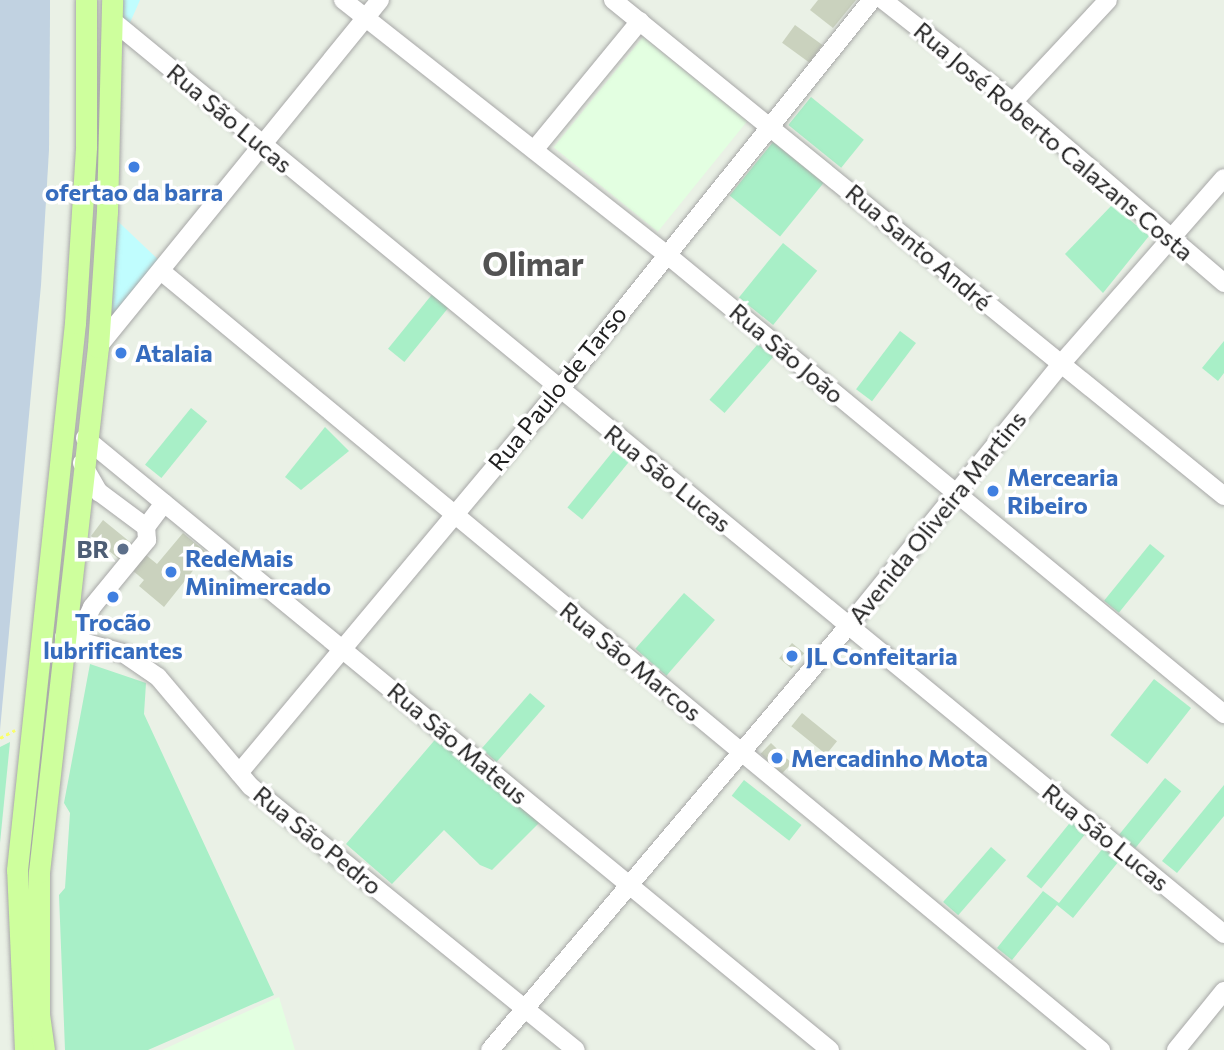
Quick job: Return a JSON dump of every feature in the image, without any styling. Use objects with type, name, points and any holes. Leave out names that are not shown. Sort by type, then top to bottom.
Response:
[{"type":"main road","points":[[25,1050],[28,879],[75,323],[86,146],[86,0]]},
{"type":"main road","points":[[44,1050],[28,879],[59,680],[70,638],[82,463],[98,347],[113,10]]},
{"type":"street","name":"Rua São João","points":[[343,0],[665,253],[1224,714]]},
{"type":"street","points":[[98,347],[380,0]]},
{"type":"street","name":"Rua Santo André","points":[[613,0],[1224,496]]},
{"type":"street","name":"Rua Paulo de Tarso","points":[[239,773],[345,650],[453,515],[559,390],[665,253],[872,0]]},
{"type":"street","name":"Rua José Roberto Calazans Costa","points":[[883,0],[904,6],[1224,283]]},
{"type":"street","points":[[1013,102],[1108,0]]},
{"type":"street","name":"Rua São Lucas","points":[[113,10],[262,146],[1224,934]]},
{"type":"street","points":[[534,150],[639,21]]},
{"type":"street","name":"Avenida Oliveira Martins","points":[[490,1050],[849,625],[1061,364],[1224,178]]},
{"type":"street","name":"Rua São Marcos","points":[[161,271],[1101,1050]]},
{"type":"street","name":"Rua São Mateus","points":[[85,438],[830,1050]]},
{"type":"street","points":[[82,463],[99,492],[146,527]]},
{"type":"street","points":[[70,638],[147,540],[146,527],[164,503]]},
{"type":"street","name":"Rua São Pedro","points":[[70,638],[123,653],[158,677],[239,773],[576,1050]]},
{"type":"street","points":[[1176,1050],[1224,991]]},
{"type":"path","points":[[0,738],[18,728]]},
{"type":"shaded area","points":[[0,0],[50,0],[50,15],[49,150],[41,285],[0,730]]},
{"type":"shaded area","points":[[120,0],[140,0],[129,25],[120,14]]},
{"type":"shaded area","points":[[643,37],[747,121],[658,232],[554,147]]},
{"type":"shaded area","points":[[107,211],[165,266],[98,347]]},
{"type":"shaded area","points":[[279,997],[295,1050],[162,1050]]},
{"type":"green space","points":[[811,97],[864,140],[841,168],[788,125]]},
{"type":"green space","points":[[773,142],[824,183],[780,237],[730,196]]},
{"type":"green space","points":[[1112,205],[1149,236],[1103,293],[1065,254]]},
{"type":"green space","points":[[783,243],[817,271],[773,325],[739,297]]},
{"type":"green space","points":[[434,292],[450,305],[404,362],[388,349]]},
{"type":"green space","points":[[900,331],[916,343],[872,401],[856,389]]},
{"type":"green space","points":[[1224,341],[1224,373],[1218,381],[1202,368]]},
{"type":"green space","points":[[758,344],[773,357],[725,413],[709,400]]},
{"type":"green space","points":[[191,408],[207,421],[161,478],[145,465]]},
{"type":"green space","points":[[325,427],[349,451],[301,490],[285,477]]},
{"type":"green space","points":[[614,450],[629,462],[582,519],[567,508]]},
{"type":"green space","points":[[1150,544],[1165,556],[1119,613],[1104,601]]},
{"type":"green space","points":[[684,593],[715,620],[666,676],[635,649]]},
{"type":"green space","points":[[90,664],[146,683],[144,714],[274,995],[148,1050],[65,1050],[59,895],[65,888],[70,813],[64,803]]},
{"type":"green space","points":[[1154,679],[1191,708],[1147,764],[1110,735]]},
{"type":"green space","points":[[530,693],[545,706],[497,762],[481,749]]},
{"type":"green space","points":[[439,735],[539,823],[492,870],[480,865],[444,830],[392,884],[346,844]]},
{"type":"green space","points":[[10,742],[0,843],[0,747]]},
{"type":"green space","points":[[1165,778],[1181,791],[1135,848],[1119,835]]},
{"type":"green space","points":[[744,780],[802,825],[789,841],[732,796]]},
{"type":"green space","points":[[1224,785],[1224,816],[1177,873],[1162,861]]},
{"type":"green space","points":[[1073,819],[1088,831],[1041,888],[1026,877]]},
{"type":"green space","points":[[991,847],[1006,860],[958,915],[943,902]]},
{"type":"green space","points":[[1103,848],[1119,861],[1073,918],[1057,905],[1012,960],[997,948],[1043,891],[1059,903]]},
{"type":"building","points":[[818,0],[856,0],[833,28],[810,10]]},
{"type":"building","points":[[795,25],[823,45],[810,63],[782,43]]},
{"type":"building","name":"RedeMais Minimercado","points":[[103,520],[157,564],[183,533],[207,553],[164,607],[139,586],[144,580],[91,536]]},
{"type":"building","name":"JL Confeitaria","points":[[792,643],[804,653],[791,669],[779,658]]},
{"type":"building","points":[[802,713],[837,741],[826,755],[791,726]]},
{"type":"building","name":"Mercadinho Mota","points":[[771,743],[792,763],[781,774],[761,754]]},
{"type":"place","name":"ofertao da barra","points":[[134,167]]},
{"type":"place","name":"Atalaia","points":[[121,353]]},
{"type":"place","name":"Mercearia Ribeiro","points":[[993,491]]},
{"type":"place","name":"BR","points":[[123,549]]},
{"type":"place","name":"RedeMais Minimercado","points":[[171,572]]},
{"type":"place","name":"Trocão lubrificantes","points":[[113,597]]},
{"type":"place","name":"JL Confeitaria","points":[[792,656]]},
{"type":"place","name":"Mercadinho Mota","points":[[777,758]]},
{"type":"district","name":"Olimar","points":[[533,263]]}]
